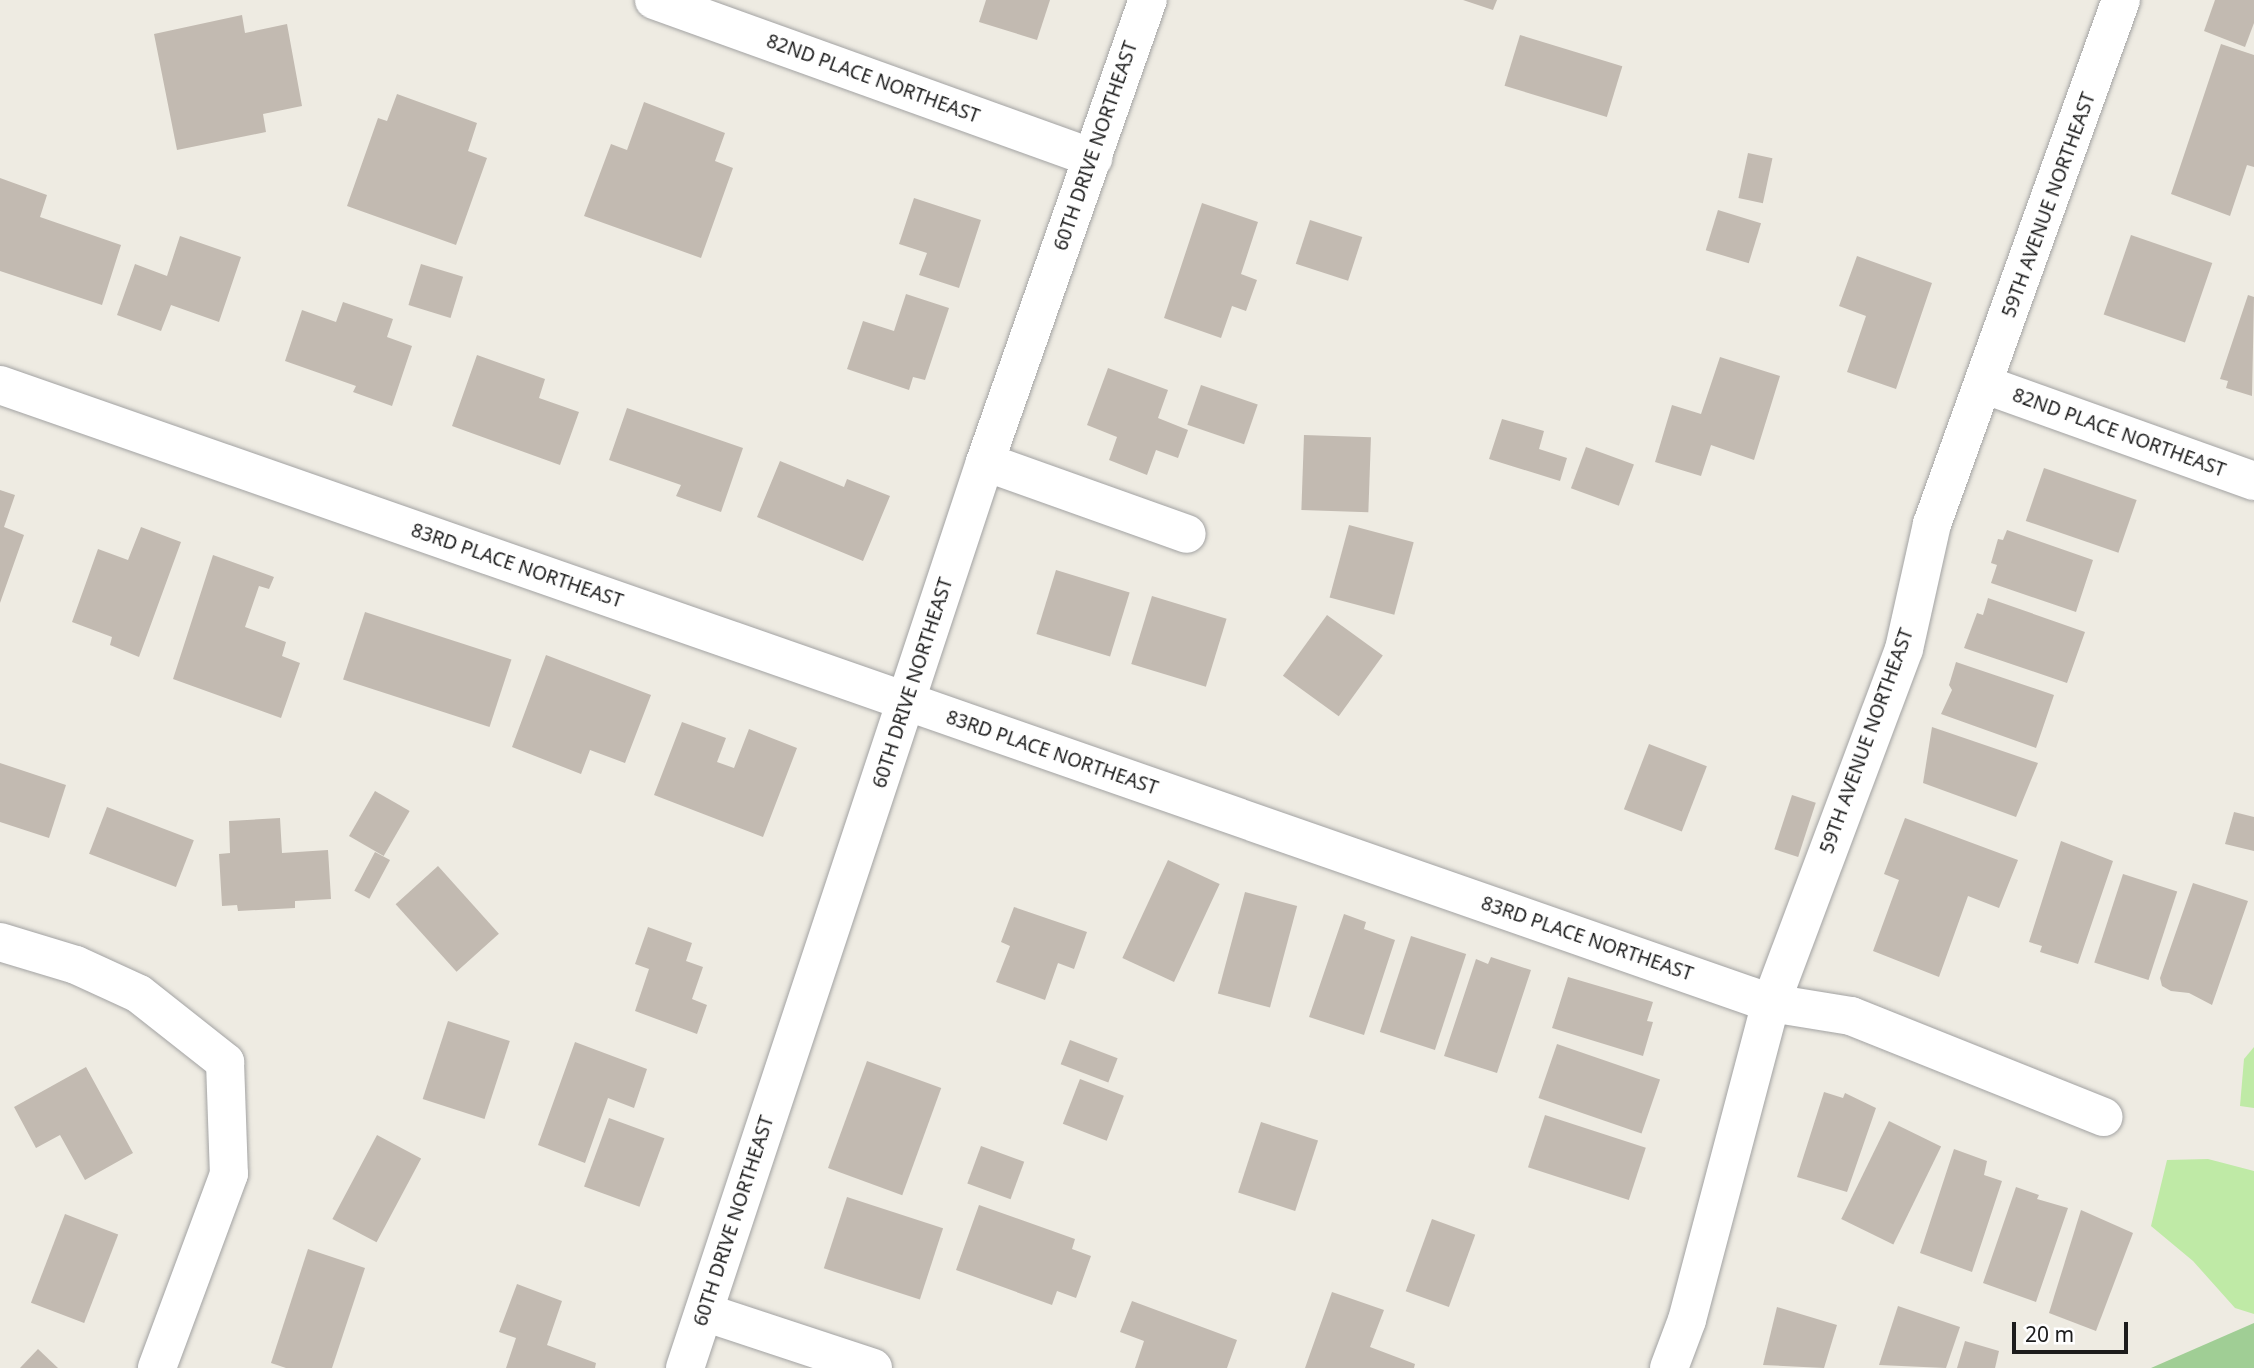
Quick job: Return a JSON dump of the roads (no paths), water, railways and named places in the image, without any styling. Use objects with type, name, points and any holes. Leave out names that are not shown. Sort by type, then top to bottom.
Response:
[{"type":"street","name":"82ND PLACE NORTHEAST","points":[[654,0],[1093,158]]},
{"type":"street","name":"60TH DRIVE NORTHEAST","points":[[685,1368],[985,463],[1148,0]]},
{"type":"street","name":"59TH AVENUE NORTHEAST","points":[[1669,1368],[1688,1320],[1771,1003],[1904,649],[1932,524],[2122,0]]},
{"type":"street","name":"82ND PLACE NORTHEAST","points":[[1983,384],[2254,481]]},
{"type":"street","name":"83RD PLACE NORTHEAST","points":[[0,385],[1771,1003],[1851,1016],[2104,1117]]},
{"type":"street","points":[[985,463],[1187,534]]},
{"type":"street","points":[[0,942],[76,965],[139,993],[225,1062],[229,1174],[157,1368]]},
{"type":"street","points":[[704,1312],[873,1368]]}]
